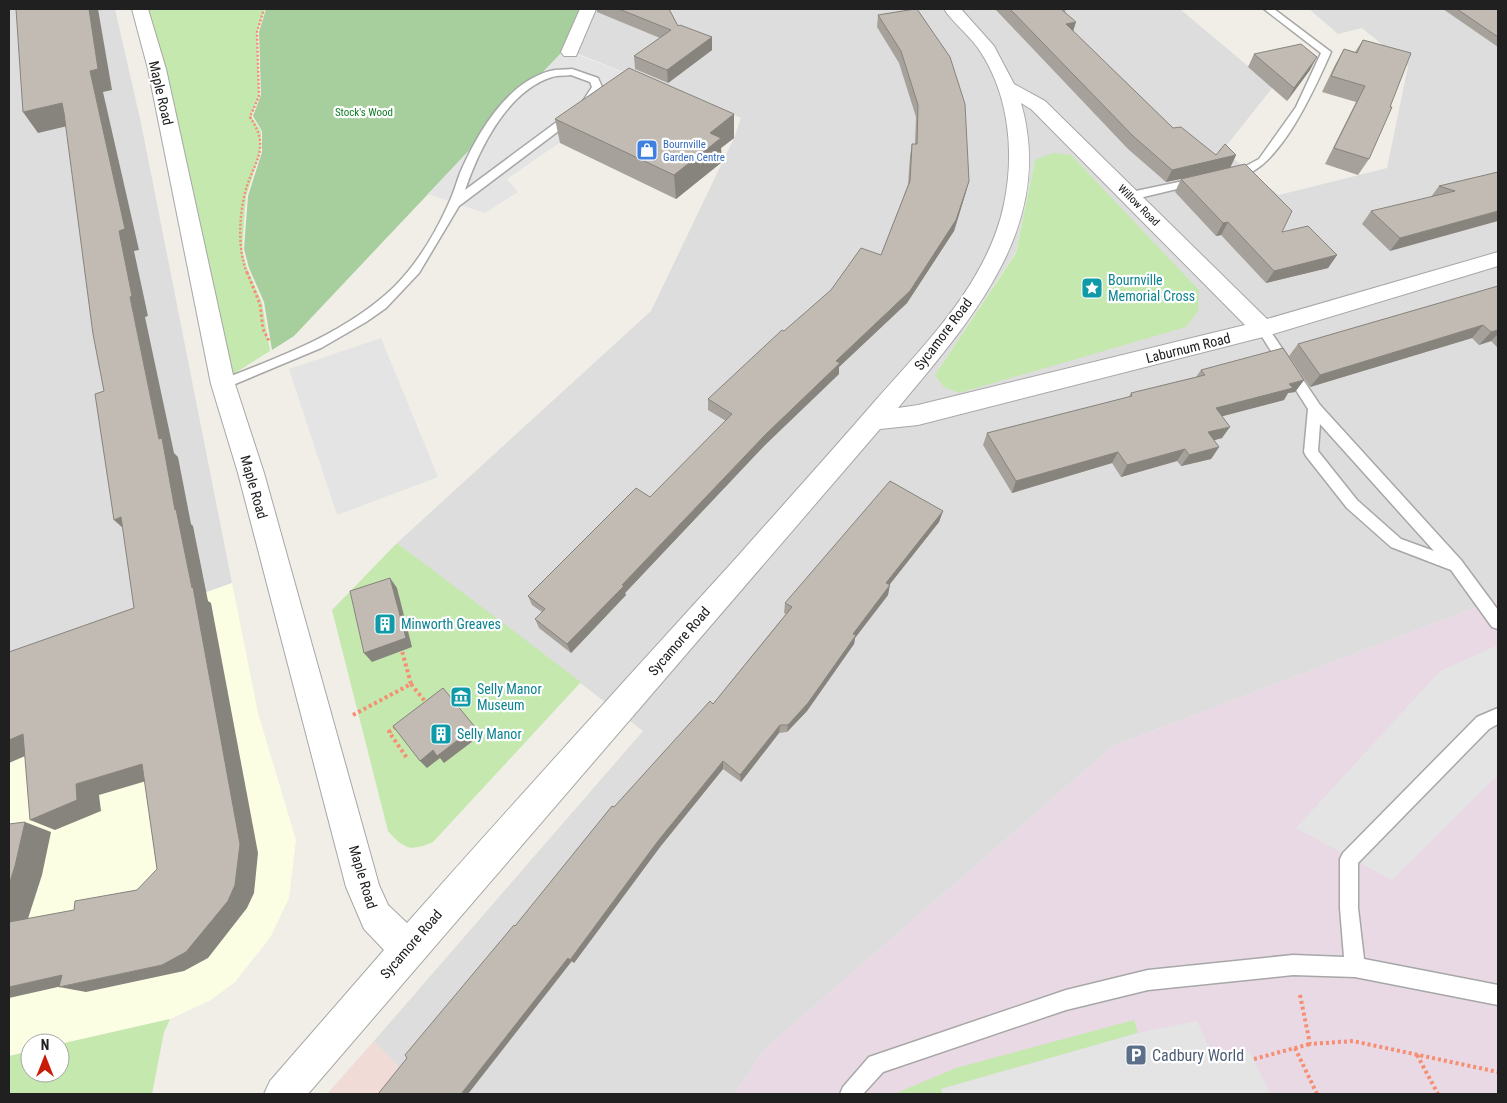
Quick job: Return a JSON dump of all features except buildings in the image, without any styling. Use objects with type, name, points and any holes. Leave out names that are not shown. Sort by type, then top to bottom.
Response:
[{"type":"street","name":"Maple Road","points":[[140,9],[159,79],[223,384],[251,473],[363,888],[376,917],[407,948]]},
{"type":"street","points":[[570,52],[588,9]]},
{"type":"street","points":[[952,9],[988,49],[1009,88]]},
{"type":"street","name":"Sycamore Road","points":[[283,1094],[407,948],[874,420],[951,328],[985,276],[1007,232],[1016,197],[1020,157],[1018,128],[1009,88]]},
{"type":"street","name":"Willow Road","points":[[1009,88],[1038,105],[1263,329]]},
{"type":"street","name":"Laburnum Road","points":[[874,420],[918,415],[1263,329],[1498,260]]},
{"type":"lane","points":[[1131,196],[1248,170],[1263,161],[1301,108],[1326,52],[1268,9]]},
{"type":"lane","points":[[223,384],[280,362],[353,325],[399,289],[433,242],[454,204],[467,170],[488,131],[512,98],[540,77],[557,71],[576,72],[594,80],[597,87],[594,95],[585,106],[454,204]]},
{"type":"lane","points":[[1263,329],[1315,409],[1456,566],[1498,622]]},
{"type":"lane","points":[[1315,409],[1311,452],[1352,504],[1396,543],[1456,566]]},
{"type":"lane","points":[[1355,967],[1349,908],[1349,858],[1483,722],[1498,716]]},
{"type":"lane","points":[[850,1094],[876,1064],[1066,1000],[1148,980],[1293,965],[1355,967],[1498,995]]},
{"type":"path","points":[[264,9],[257,32],[259,96],[250,117],[260,132],[260,152],[244,197],[240,250],[260,304],[263,329],[280,362]]},
{"type":"path","points":[[402,651],[411,684],[433,710]]},
{"type":"path","points":[[353,715],[411,684]]},
{"type":"path","points":[[418,708],[426,702]]},
{"type":"path","points":[[404,720],[389,732],[407,758]]},
{"type":"path","points":[[1293,965],[1310,1044]]},
{"type":"path","points":[[1254,1060],[1310,1044],[1353,1041],[1498,1072]]},
{"type":"path","points":[[1295,1048],[1317,1094]]},
{"type":"path","points":[[1417,1055],[1438,1094]]},
{"type":"shaded area","points":[[9,9],[115,9],[141,123],[232,583],[9,663]]},
{"type":"shaded area","points":[[590,9],[1180,9],[1273,87],[1223,150],[1279,195],[1387,168],[1408,66],[1362,28],[1338,34],[1309,9],[1498,9],[1498,599],[1113,746],[764,1050],[735,1094],[424,1094],[374,1041],[643,731],[397,543],[651,311],[734,138],[741,118],[573,52]],"holes":[[[1035,160],[1186,327],[935,375],[1016,252]]]},
{"type":"shaded area","points":[[570,52],[659,86],[613,106],[507,179],[518,192],[485,213],[428,194],[561,53]]},
{"type":"shaded area","points":[[381,338],[438,477],[337,515],[289,369]]},
{"type":"shaded area","points":[[232,583],[258,713],[296,840],[289,898],[270,938],[235,982],[211,1000],[170,1019],[70,1042],[70,1033],[20,1033],[20,1053],[9,1056],[9,663]]},
{"type":"shaded area","points":[[1498,599],[1498,1094],[735,1094],[764,1050],[1113,746]]},
{"type":"shaded area","points":[[1498,645],[1498,775],[1392,880],[1296,828],[1440,671]]},
{"type":"shaded area","name":"Cadbury World","points":[[1197,1021],[1214,1060],[1250,1051],[1270,1094],[943,1094],[941,1089],[1138,1033]]},
{"type":"shaded area","points":[[374,1041],[424,1094],[327,1094]]},
{"type":"green space","points":[[149,9],[265,9],[257,32],[259,96],[251,116],[261,131],[260,152],[246,197],[242,250],[247,268],[262,303],[270,351],[224,380],[158,67]]},
{"type":"green space","name":"Stock's Wood","points":[[266,9],[581,9],[564,50],[294,336],[272,350],[264,302],[249,268],[244,249],[248,196],[262,152],[262,131],[253,116],[261,95],[259,32]]},
{"type":"green space","points":[[1053,153],[1071,155],[1199,290],[1198,311],[1186,327],[959,393],[944,387],[935,375],[1016,253],[1035,160]]},
{"type":"green space","name":"Selly Manor Museum","points":[[397,543],[581,682],[433,842],[413,848],[403,845],[388,831],[332,610]]},
{"type":"green space","points":[[170,1019],[164,1032],[152,1094],[9,1094],[9,1056],[20,1053],[20,1083],[70,1083],[70,1042]]},
{"type":"green space","points":[[1134,1020],[1138,1033],[941,1089],[943,1094],[894,1094],[956,1068]]},
{"type":"place","name":"Bournville Garden Centre","points":[[647,150]]},
{"type":"place","name":"Bournville Memorial Cross","points":[[1092,288]]},
{"type":"place","name":"Minworth Greaves","points":[[385,624]]},
{"type":"place","name":"Selly Manor Museum","points":[[461,697]]},
{"type":"place","name":"Selly Manor","points":[[441,734]]},
{"type":"place","name":"Cadbury World","points":[[1136,1055]]}]
